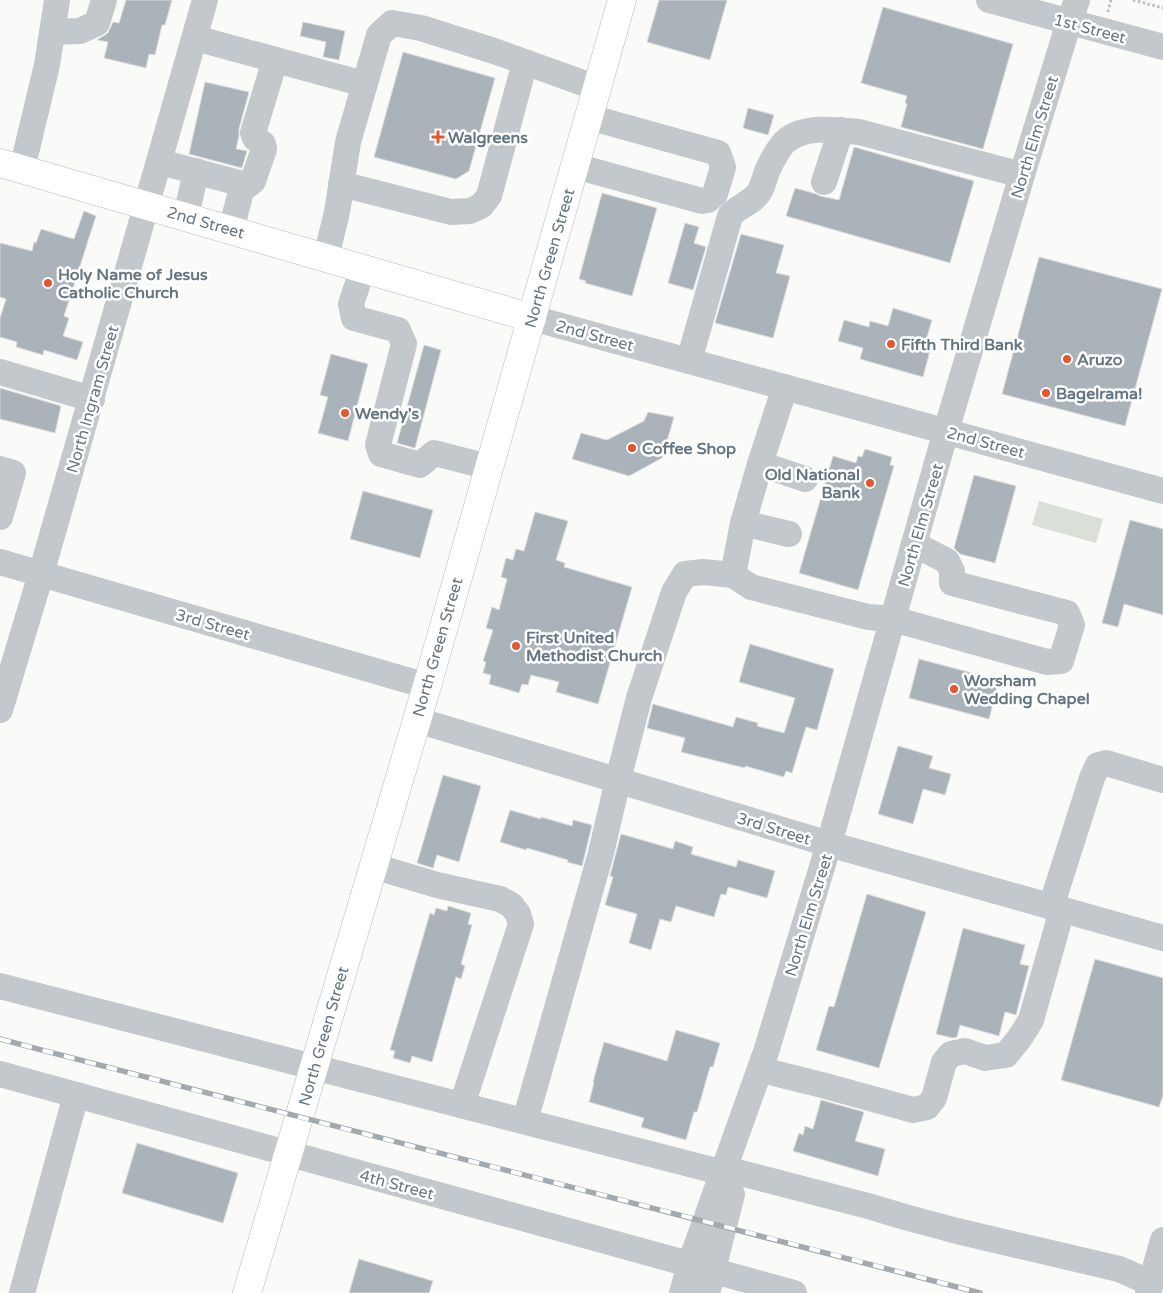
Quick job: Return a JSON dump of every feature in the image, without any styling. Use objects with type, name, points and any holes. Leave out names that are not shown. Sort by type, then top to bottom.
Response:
[{"type":"main road","name":"North Green Street","points":[[248,1293],[427,686],[622,0]]},
{"type":"main road","name":"2nd Street","points":[[11,166],[532,318]]},
{"type":"street","points":[[11,166],[47,66],[57,0]]},
{"type":"street","points":[[53,32],[80,31],[97,23],[104,0]]},
{"type":"street","name":"North Ingram Street","points":[[0,710],[92,399],[205,0]]},
{"type":"street","name":"1st Street","points":[[989,0],[1073,11],[1163,47]]},
{"type":"street","name":"North Elm Street","points":[[682,1293],[703,1276],[730,1173],[829,844],[946,431],[1073,11]]},
{"type":"street","points":[[326,257],[337,212],[348,142],[364,84],[379,35],[392,23],[421,28],[597,88]]},
{"type":"street","points":[[195,38],[364,84]]},
{"type":"street","points":[[160,162],[244,184],[253,181],[264,144],[255,138],[253,133],[275,60]]},
{"type":"street","points":[[341,184],[451,212],[470,211],[481,206],[489,196],[525,62]]},
{"type":"street","points":[[575,166],[702,201],[708,200],[715,194],[723,167],[718,153],[589,117]]},
{"type":"street","points":[[689,361],[730,216],[735,210],[755,197],[763,184],[768,169],[785,140],[798,133],[811,130],[859,132],[1022,175]]},
{"type":"street","points":[[824,182],[841,130]]},
{"type":"street","points":[[186,217],[196,172]]},
{"type":"street","points":[[231,230],[244,184]]},
{"type":"street","points":[[363,268],[351,304],[354,318],[398,330],[404,344],[378,444],[381,454],[420,465],[434,453],[489,467]]},
{"type":"street","name":"2nd Street","points":[[532,318],[1163,490]]},
{"type":"street","points":[[0,372],[92,399]]},
{"type":"street","points":[[732,576],[743,523],[785,387]]},
{"type":"street","points":[[760,464],[805,479]]},
{"type":"street","points":[[0,469],[13,473],[0,517]]},
{"type":"street","points":[[743,523],[789,534]]},
{"type":"street","points":[[525,1121],[601,853],[639,698],[674,592],[685,574],[703,572],[732,576],[751,587],[868,617],[893,618],[1047,662],[1061,661],[1072,625],[1067,613],[952,583],[952,571],[947,561],[914,544]]},
{"type":"street","name":"3rd Street","points":[[0,562],[427,686]]},
{"type":"street","name":"3rd Street","points":[[417,720],[829,844],[1163,938]]},
{"type":"street","points":[[764,1061],[913,1110],[927,1107],[934,1098],[944,1062],[951,1054],[965,1051],[986,1058],[1006,1055],[1031,1020],[1057,908],[1092,778],[1098,765],[1106,763],[1163,780]]},
{"type":"street","points":[[373,866],[438,885],[500,900],[512,905],[518,914],[521,924],[462,1105]]},
{"type":"street","points":[[0,986],[730,1173],[1119,1269],[1149,1288],[1163,1240]]},
{"type":"street","name":"4th Street","points":[[0,1074],[288,1154],[703,1276],[794,1293]]},
{"type":"street","points":[[22,1293],[76,1096]]},
{"type":"path","points":[[1133,0],[1163,8]]},
{"type":"shaded area","points":[[1039,501],[1103,519],[1096,543],[1032,525]]},
{"type":"building","points":[[126,0],[172,0],[165,25],[162,25],[155,55],[149,54],[146,68],[104,58],[108,42],[97,40],[108,33],[113,22],[119,23]]},
{"type":"building","points":[[659,0],[727,0],[710,60],[647,42]]},
{"type":"building","points":[[883,7],[1013,44],[983,149],[901,127],[907,104],[905,103],[907,96],[861,83]]},
{"type":"building","points":[[303,22],[345,31],[339,60],[323,57],[326,42],[300,36]]},
{"type":"building","points":[[403,52],[495,78],[469,171],[456,179],[374,157]]},
{"type":"building","points":[[205,82],[249,92],[239,129],[236,149],[247,151],[242,168],[189,154]]},
{"type":"building","points":[[748,108],[774,115],[768,135],[743,128]]},
{"type":"building","points":[[854,147],[974,181],[950,263],[786,216],[795,188],[839,200]]},
{"type":"building","points":[[602,193],[657,208],[632,296],[585,283],[586,281],[579,279]]},
{"type":"building","name":"Holy Name of Jesus Catholic Church","points":[[84,211],[96,216],[64,316],[69,318],[63,336],[83,342],[77,360],[44,350],[43,355],[16,347],[17,342],[0,337],[0,318],[6,299],[0,297],[0,243],[32,251],[34,242],[36,243],[41,229],[74,239]]},
{"type":"building","points":[[685,223],[699,227],[694,243],[706,247],[693,290],[668,283]]},
{"type":"building","points":[[741,234],[784,245],[776,273],[790,276],[773,338],[715,323]]},
{"type":"building","points":[[1039,257],[1162,289],[1125,426],[1002,394]]},
{"type":"building","name":"Fifth Third Bank","points":[[893,308],[932,320],[927,337],[933,339],[923,377],[860,359],[863,348],[838,341],[844,320],[869,327],[870,321],[888,326]]},
{"type":"building","points":[[424,345],[441,350],[415,448],[397,443]]},
{"type":"building","points":[[331,354],[368,364],[348,441],[318,433],[328,397],[320,395]]},
{"type":"building","points":[[0,388],[61,406],[55,433],[0,419]]},
{"type":"building","points":[[648,412],[674,417],[662,458],[629,476],[572,459],[581,433],[607,440],[644,421]]},
{"type":"building","points":[[865,449],[892,457],[890,465],[894,466],[858,590],[799,573],[833,456],[856,463],[858,456],[862,457]]},
{"type":"building","points":[[974,475],[1016,486],[995,563],[960,554],[954,548]]},
{"type":"building","points":[[363,491],[433,510],[420,558],[350,539]]},
{"type":"building","points":[[535,512],[568,521],[556,560],[565,563],[564,567],[632,587],[598,704],[556,692],[559,682],[531,675],[528,685],[522,684],[519,693],[489,684],[491,675],[483,673],[486,662],[483,661],[493,630],[486,628],[492,607],[499,610],[507,579],[501,577],[506,558],[513,560],[516,549],[524,551]]},
{"type":"building","points":[[1130,520],[1163,529],[1163,615],[1124,604],[1118,627],[1102,623]]},
{"type":"building","points":[[750,644],[834,669],[817,730],[806,727],[792,773],[786,771],[784,777],[681,752],[685,738],[647,728],[653,704],[733,727],[736,717],[758,723],[757,726],[784,733],[795,698],[739,682]]},
{"type":"building","name":"Worsham Wedding Chapel","points":[[919,659],[999,680],[989,719],[909,698]]},
{"type":"building","points":[[898,746],[933,756],[929,768],[951,774],[945,795],[923,789],[913,824],[878,814]]},
{"type":"building","points":[[443,775],[481,786],[459,862],[437,855],[433,868],[417,863]]},
{"type":"building","points":[[510,810],[572,826],[573,820],[592,825],[582,866],[527,848],[526,850],[500,842]]},
{"type":"building","points":[[621,834],[673,849],[675,841],[693,847],[691,854],[736,867],[738,860],[775,871],[767,898],[728,887],[726,895],[721,894],[714,917],[676,906],[671,922],[660,919],[651,950],[629,943],[637,914],[605,905],[613,877],[610,876]]},
{"type":"building","points":[[867,894],[926,912],[879,1068],[816,1050],[829,1006],[834,1007]]},
{"type":"building","points":[[448,906],[471,913],[468,924],[472,925],[461,964],[465,966],[461,979],[456,977],[432,1062],[412,1056],[410,1063],[393,1058],[395,1051],[390,1050],[430,913],[434,915],[436,908],[447,911]]},
{"type":"building","points":[[963,928],[1025,945],[1020,964],[1029,966],[1016,1015],[1005,1012],[999,1036],[960,1025],[957,1037],[953,1038],[936,1034]]},
{"type":"building","points":[[1095,959],[1163,978],[1163,1095],[1159,1107],[1061,1080]]},
{"type":"building","points":[[676,1030],[720,1043],[713,1067],[710,1067],[697,1112],[694,1112],[686,1140],[641,1127],[644,1118],[589,1102],[604,1042],[667,1061]]},
{"type":"building","points":[[821,1100],[864,1112],[855,1141],[885,1149],[878,1176],[793,1151],[799,1133],[803,1135],[805,1126],[813,1129]]},
{"type":"building","points":[[137,1143],[238,1173],[223,1223],[122,1193]]},
{"type":"building","points":[[359,1259],[433,1281],[429,1293],[349,1293]]},
{"type":"railway","points":[[0,1039],[980,1293]]},
{"type":"place","name":"Walgreens","points":[[438,137]]},
{"type":"place","name":"Holy Name of Jesus Catholic Church","points":[[48,283]]},
{"type":"place","name":"Fifth Third Bank","points":[[891,344]]},
{"type":"place","name":"Aruzo","points":[[1067,359]]},
{"type":"place","name":"Bagelrama!","points":[[1046,393]]},
{"type":"place","name":"Wendy's","points":[[345,413]]},
{"type":"place","name":"Coffee Shop","points":[[632,448]]},
{"type":"place","name":"Old National Bank","points":[[870,483]]},
{"type":"place","name":"First United Methodist Church","points":[[516,646]]},
{"type":"place","name":"Worsham Wedding Chapel","points":[[954,689]]}]
